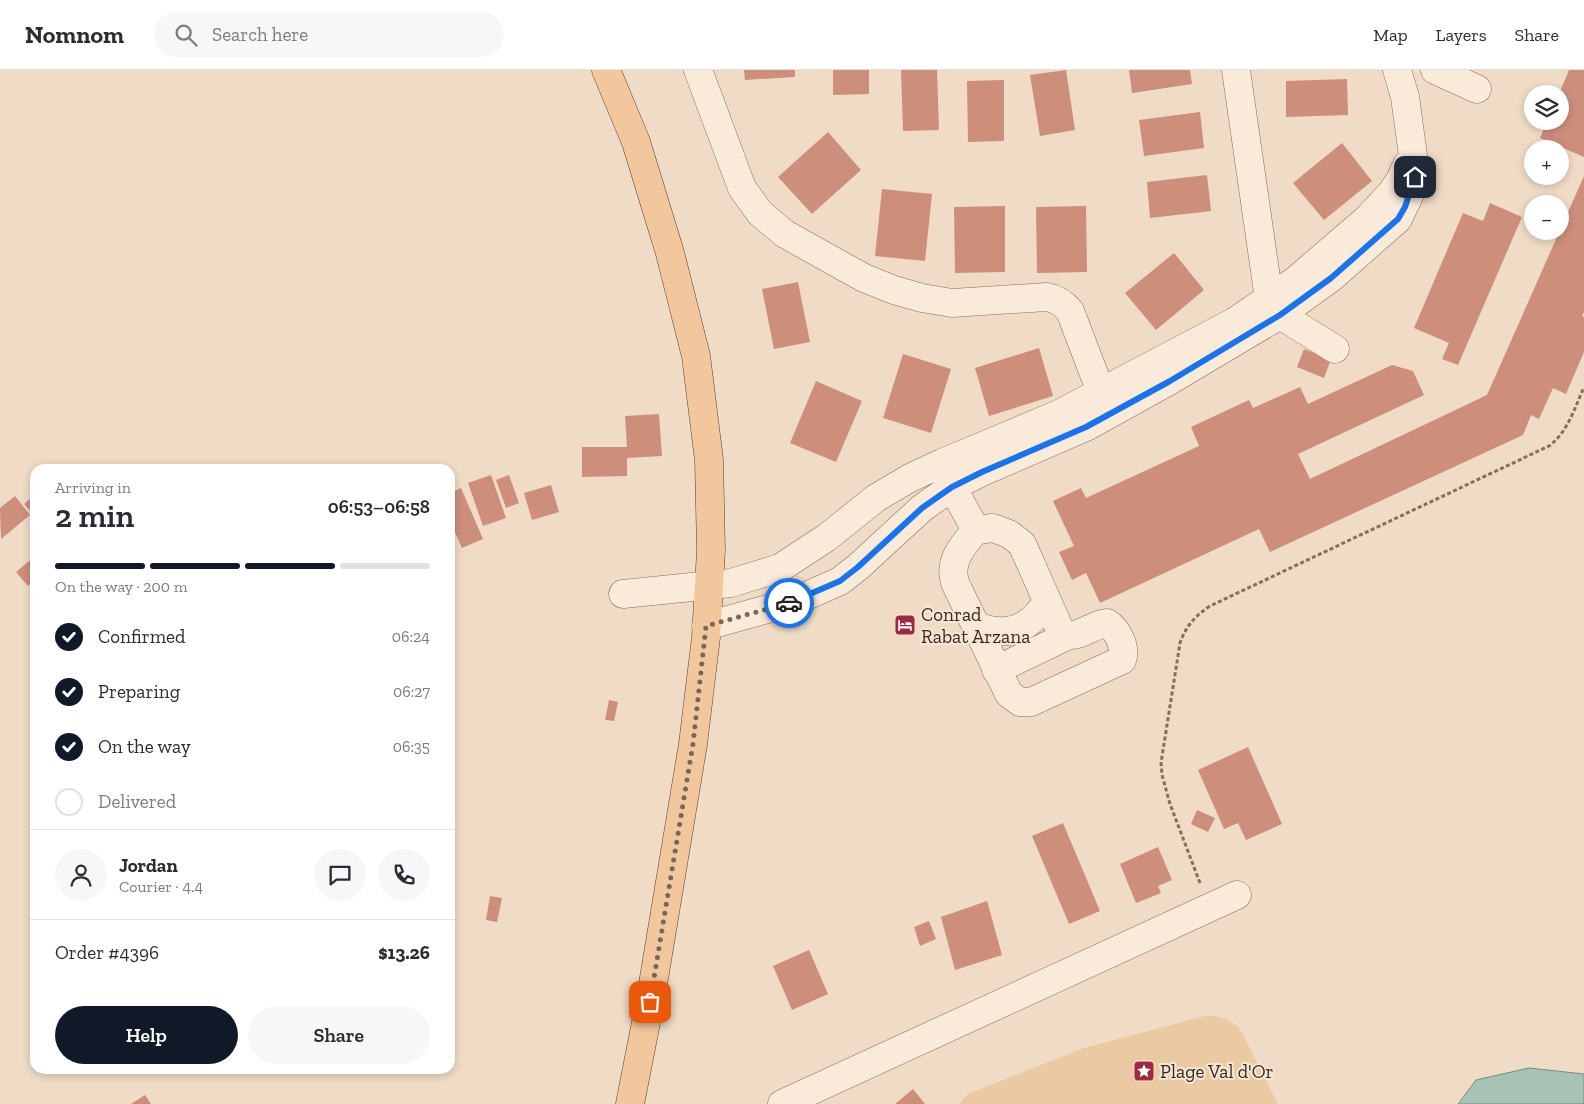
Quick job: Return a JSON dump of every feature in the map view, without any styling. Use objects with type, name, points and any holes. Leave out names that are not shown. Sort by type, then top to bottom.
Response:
[{"type":"main road","points":[[606,70],[636,142],[670,253],[696,356],[709,460],[709,585],[693,744],[650,1002],[631,1103]]},
{"type":"street","points":[[698,70],[742,188],[750,201],[772,224],[785,234],[864,278],[894,290],[922,298],[952,303],[1047,297],[1056,299],[1070,311],[1085,346],[1104,403]]},
{"type":"street","points":[[1236,70],[1275,307],[1336,349]]},
{"type":"street","points":[[623,594],[731,583],[780,568],[826,538],[876,498],[910,478],[1059,414],[1104,403],[1170,381],[1275,307],[1331,278],[1398,219],[1405,207],[1415,177],[1405,97],[1397,70]]},
{"type":"street","points":[[1435,70],[1477,89]]},
{"type":"street","points":[[706,626],[793,602],[840,581],[858,567],[922,508],[952,487],[1086,427],[1104,403]]},
{"type":"street","points":[[952,487],[976,530]]},
{"type":"street","points":[[996,670],[1068,636],[1076,635],[1107,622],[1115,629],[1124,649],[1124,656],[1118,663],[1031,702],[1020,702],[1009,694],[996,670],[956,585],[952,571],[958,554],[976,530],[993,528],[1001,530],[1016,538],[1022,544],[1061,632],[1068,636]]},
{"type":"street","points":[[780,568],[793,602]]},
{"type":"street","points":[[975,625],[995,632],[1008,632],[1020,628],[1040,612],[1047,601]]},
{"type":"street","points":[[782,1104],[1238,895]]},
{"type":"path","points":[[1211,907],[1189,856],[1164,787],[1161,763],[1180,643],[1190,622],[1210,606],[1556,442],[1564,430],[1584,387]]},
{"type":"sand","name":"Plage Val d'Or","points":[[1209,1015],[1226,1019],[1239,1027],[1278,1104],[959,1104],[968,1094],[1084,1048]]},
{"type":"shaded area","points":[[1529,1068],[1584,1074],[1584,1104],[1458,1104],[1476,1080]]},
{"type":"building","points":[[744,70],[795,70],[795,77],[745,80]]},
{"type":"building","points":[[833,70],[869,70],[869,94],[833,95]]},
{"type":"building","points":[[901,70],[937,70],[939,130],[903,131]]},
{"type":"building","points":[[1066,70],[1075,130],[1040,136],[1030,75]]},
{"type":"building","points":[[1129,70],[1190,70],[1192,84],[1132,93]]},
{"type":"building","points":[[1569,70],[1584,70],[1584,157],[1569,151],[1569,140],[1545,140],[1540,138],[1543,130],[1569,130],[1569,85],[1563,85]]},
{"type":"building","points":[[1347,79],[1348,115],[1286,117],[1286,81]]},
{"type":"building","points":[[1004,80],[1004,141],[968,142],[967,81]]},
{"type":"building","points":[[1200,112],[1204,148],[1144,156],[1139,120]]},
{"type":"building","points":[[828,132],[861,170],[812,214],[778,177]]},
{"type":"building","points":[[1342,143],[1372,181],[1324,220],[1293,183]]},
{"type":"building","points":[[1207,175],[1211,211],[1150,218],[1147,182]]},
{"type":"building","points":[[1584,176],[1584,312],[1582,316],[1584,317],[1584,352],[1566,394],[1553,388],[1539,419],[1531,415],[1523,435],[1270,552],[1259,529],[1100,603],[1086,573],[1072,580],[1059,552],[1074,546],[1053,501],[1081,488],[1086,498],[1199,446],[1191,427],[1249,400],[1253,408],[1300,387],[1308,404],[1392,365],[1413,371],[1424,395],[1298,454],[1310,479],[1487,395],[1556,240],[1569,240],[1569,210]]},
{"type":"building","points":[[882,189],[932,194],[925,261],[875,256]]},
{"type":"building","points":[[1490,203],[1522,217],[1458,365],[1442,359],[1449,343],[1414,328],[1463,213],[1483,221]]},
{"type":"building","points":[[1005,206],[1005,272],[955,273],[954,207]]},
{"type":"building","points":[[1086,206],[1087,272],[1037,273],[1036,207]]},
{"type":"building","points":[[1174,253],[1204,290],[1156,330],[1125,293]]},
{"type":"building","points":[[798,282],[810,342],[774,349],[762,289]]},
{"type":"building","points":[[1039,348],[1053,396],[989,416],[975,368]]},
{"type":"building","points":[[1304,349],[1331,359],[1324,378],[1297,367]]},
{"type":"building","points":[[903,354],[951,369],[931,433],[883,418]]},
{"type":"building","points":[[816,381],[862,401],[836,462],[790,443]]},
{"type":"building","points":[[659,414],[662,456],[627,458],[627,476],[582,477],[582,447],[627,447],[625,416]]},
{"type":"building","points":[[491,475],[506,518],[483,526],[468,483]]},
{"type":"building","points":[[509,475],[519,503],[506,508],[496,480]]},
{"type":"building","points":[[551,485],[559,512],[532,520],[524,493]]},
{"type":"building","points":[[461,488],[483,539],[462,548],[455,532],[455,491]]},
{"type":"building","points":[[15,496],[30,515],[1,539],[0,508]]},
{"type":"building","points":[[30,499],[30,511],[24,504]]},
{"type":"building","points":[[30,560],[30,584],[28,586],[16,572]]},
{"type":"building","points":[[609,700],[618,702],[614,721],[605,720]]},
{"type":"building","points":[[1248,747],[1282,824],[1246,840],[1238,823],[1224,829],[1198,770]]},
{"type":"building","points":[[1197,810],[1215,818],[1208,832],[1191,824]]},
{"type":"building","points":[[1063,823],[1100,911],[1069,924],[1032,836]]},
{"type":"building","points":[[1158,847],[1172,880],[1158,886],[1161,893],[1136,903],[1120,864]]},
{"type":"building","points":[[490,896],[502,898],[497,922],[486,920]]},
{"type":"building","points":[[987,901],[1002,955],[955,970],[941,917]]},
{"type":"building","points":[[929,921],[936,939],[920,946],[914,927]]},
{"type":"building","points":[[809,950],[828,994],[792,1010],[773,966]]},
{"type":"building","points":[[913,1089],[925,1104],[895,1104]]},
{"type":"building","points":[[145,1095],[151,1104],[131,1104]]},
{"type":"way so far","points":[[650,1002],[693,744],[706,626],[789,603]]},
{"type":"place","name":"Conrad Rabat Arzana","points":[[905,625]]},
{"type":"place","name":"Plage Val d'Or","points":[[1144,1071]]},
{"type":"route","points":[[789,603],[840,581],[858,567],[922,508],[952,487],[1086,427],[1170,381],[1280,315],[1331,278],[1398,219],[1405,207],[1415,177]]}]
